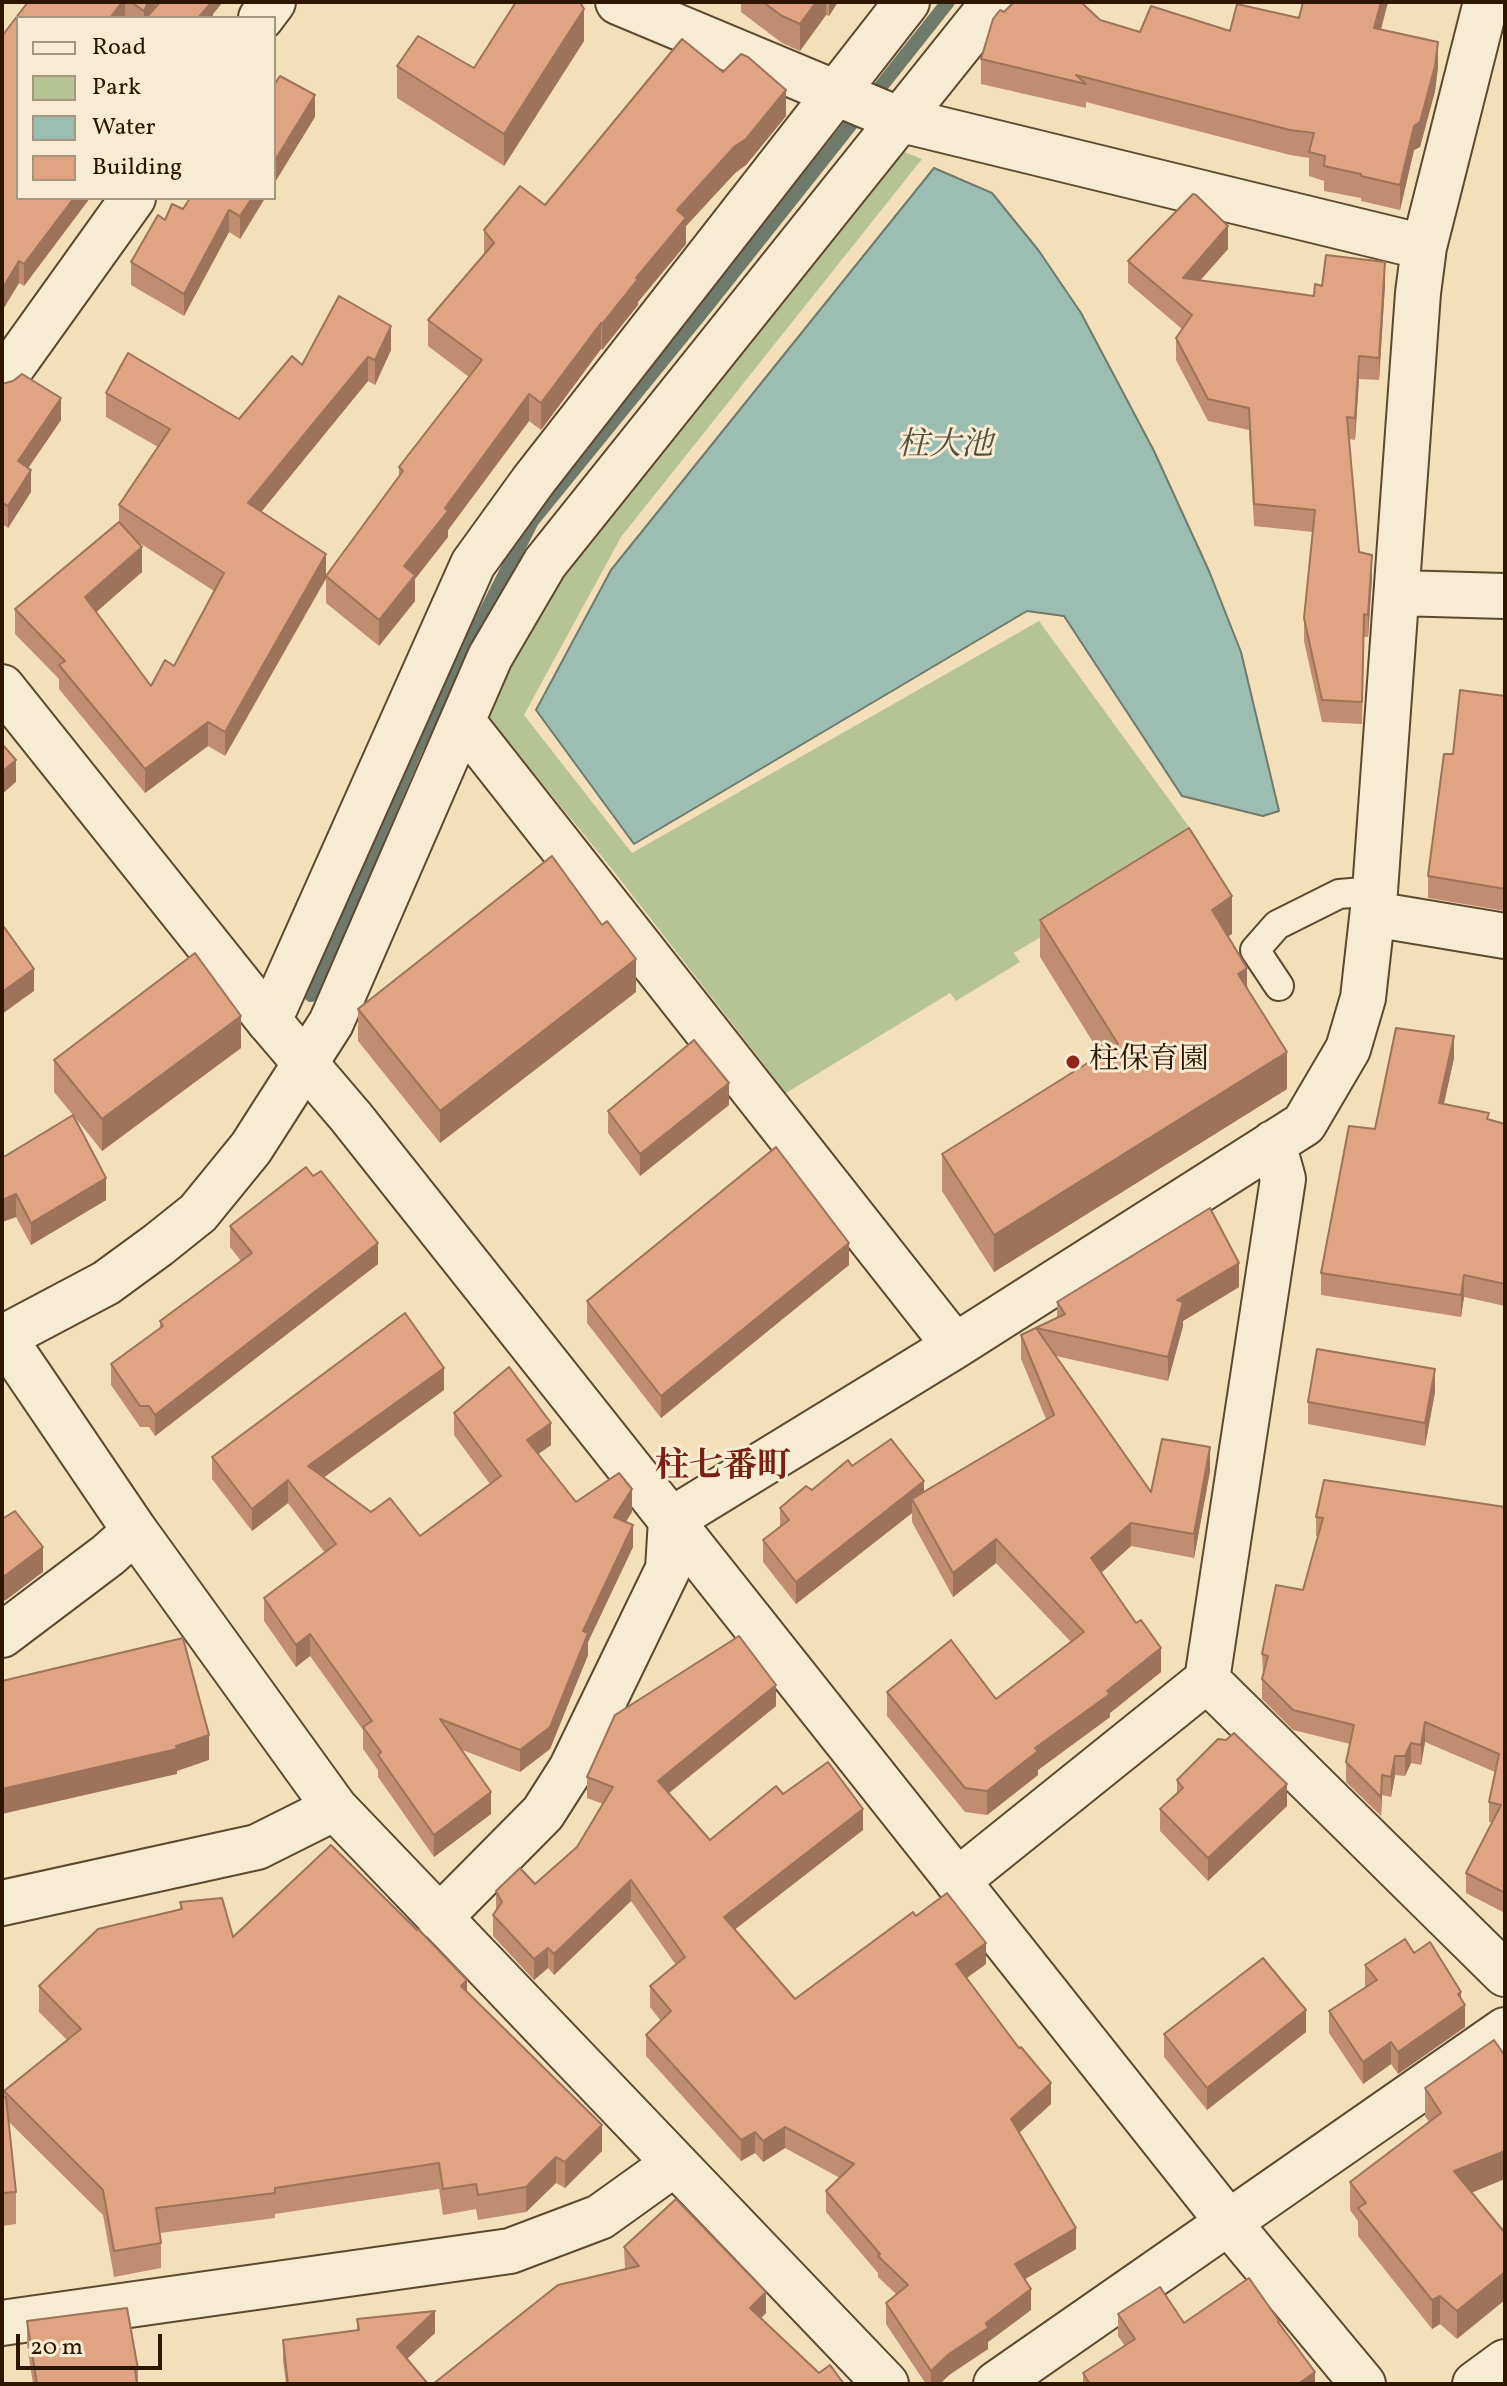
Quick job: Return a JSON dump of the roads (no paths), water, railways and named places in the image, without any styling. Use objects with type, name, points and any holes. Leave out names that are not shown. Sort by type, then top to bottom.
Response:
[{"type":"street","points":[[618,2],[898,119],[1424,247]]},
{"type":"street","points":[[269,1021],[473,564],[543,468],[907,2]]},
{"type":"street","points":[[886,2384],[335,1808],[135,1531],[2,1337],[106,1283],[198,1213],[251,1148],[331,1023],[490,657],[545,563],[994,2]]},
{"type":"street","points":[[671,1520],[955,1346],[1304,1124],[1348,1049],[1363,998],[1374,903],[1418,293],[1424,247],[1486,2]]},
{"type":"street","points":[[2,381],[132,200]]},
{"type":"street","points":[[1397,593],[1505,596]]},
{"type":"street","points":[[2,687],[269,1021],[351,1117],[1229,2223],[1363,2384]]},
{"type":"street","points":[[463,722],[955,1346]]},
{"type":"street","points":[[1374,903],[1505,936]]},
{"type":"street","points":[[957,1881],[1207,1680],[1283,1179],[1273,1143]]},
{"type":"street","points":[[439,1918],[543,1813],[571,1769],[668,1569],[671,1520]]},
{"type":"street","points":[[2,1635],[135,1531]]},
{"type":"street","points":[[1207,1680],[1505,1974]]},
{"type":"street","points":[[2,1903],[257,1847],[335,1808]]},
{"type":"street","points":[[996,2384],[1505,2030]]},
{"type":"street","points":[[2,2323],[510,2251],[600,2217],[674,2164]]},
{"type":"street","points":[[1475,2384],[1505,2362]]},
{"type":"lane","points":[[1279,986],[1255,950],[1277,925],[1339,894],[1374,903]]},
{"type":"water","name":"柱大池","points":[[934,168],[992,193],[1039,251],[1081,313],[1154,451],[1209,571],[1241,652],[1279,811],[1263,816],[1182,796],[1064,616],[1027,611],[634,844],[536,710],[611,570]]},
{"type":"waterway","points":[[311,995],[416,749],[532,521],[948,2]]},
{"type":"place","name":"柱保育園","points":[[1073,1062]]},
{"type":"district","name":"柱七番町","points":[[723,1470]]}]
